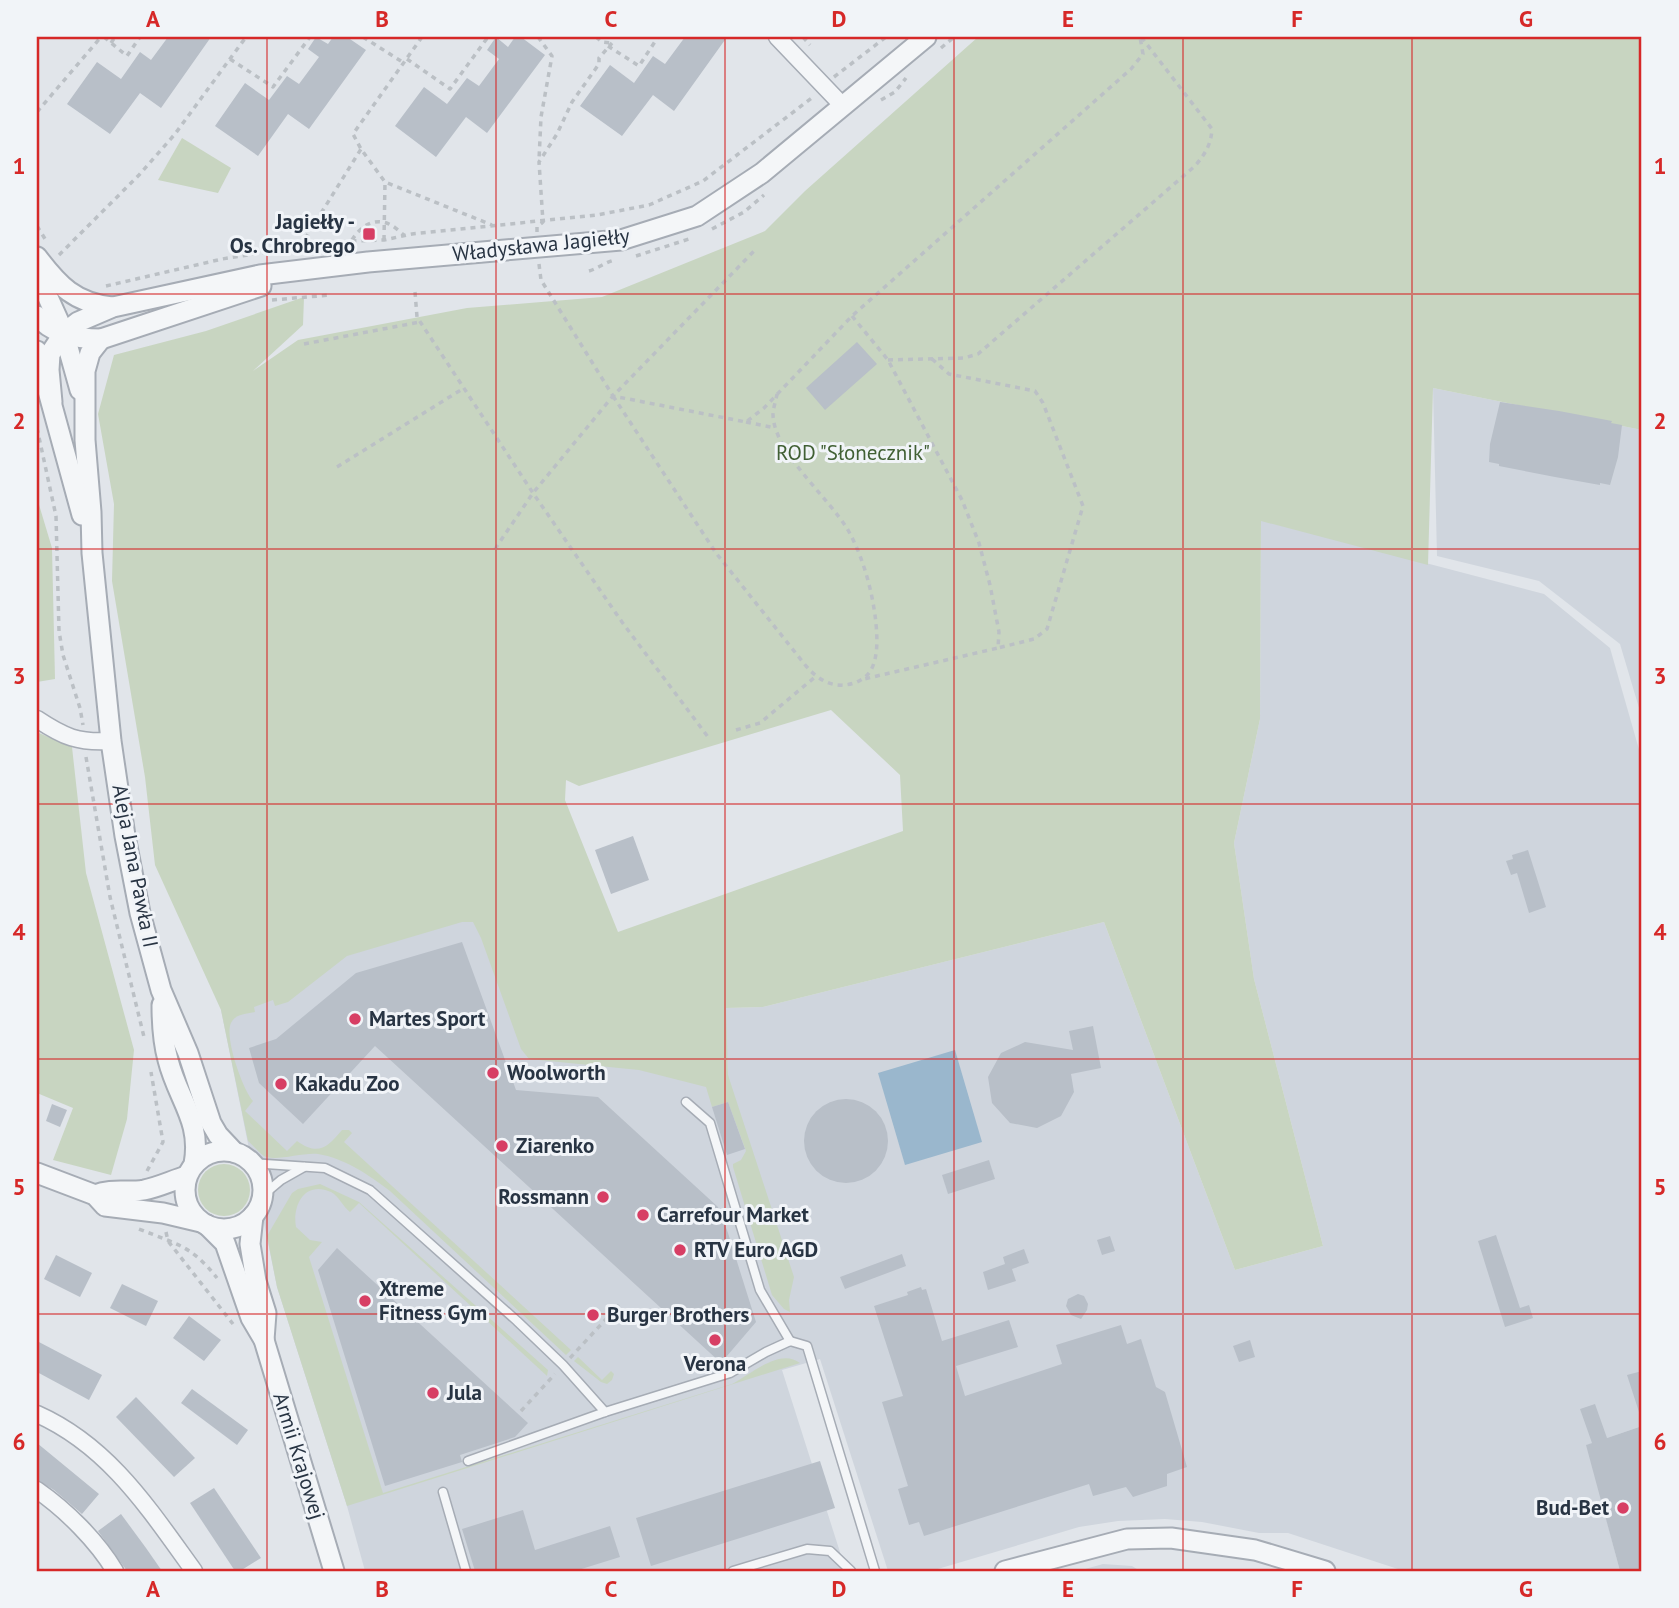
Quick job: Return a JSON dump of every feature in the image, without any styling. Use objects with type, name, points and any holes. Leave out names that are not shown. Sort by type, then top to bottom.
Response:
[{"type":"street","points":[[777,37],[843,106]]},
{"type":"street","name":"Władysława Jagiełły","points":[[343,265],[320,274],[261,286],[101,339],[79,339],[64,332],[78,322],[113,307],[260,275],[343,265],[621,240],[666,228],[697,216],[762,173],[926,37]]},
{"type":"street","points":[[37,257],[67,292],[94,305],[113,307]]},
{"type":"street","name":"Aleja Jana Pawła II","points":[[37,274],[64,332],[84,401]]},
{"type":"street","points":[[37,316],[46,327],[64,332],[50,354],[52,402]]},
{"type":"street","name":"Aleja Jana Pawła II","points":[[101,339],[90,353],[84,401],[92,553],[111,741],[125,836],[161,990],[201,1088],[211,1123],[234,1152]]},
{"type":"street","name":"Aleja Jana Pawła II","points":[[37,351],[92,553]]},
{"type":"street","points":[[37,719],[62,735],[85,742],[111,741]]},
{"type":"street","name":"Aleja Jana Pawła II","points":[[161,990],[162,1024],[168,1059],[179,1095],[194,1123],[197,1138],[191,1170]]},
{"type":"street","points":[[37,1173],[95,1195],[105,1206],[155,1212],[221,1229],[235,1227],[253,1216],[262,1196],[262,1182],[252,1163],[234,1152],[212,1152],[191,1170],[146,1190],[107,1190],[95,1195]]},
{"type":"street","points":[[191,1170],[185,1191],[188,1205],[204,1224]]},
{"type":"street","name":"Armii Krajowej","points":[[253,1216],[250,1244],[256,1281],[266,1313],[264,1340]]},
{"type":"street","name":"Armii Krajowej","points":[[204,1224],[225,1243],[251,1318],[264,1340],[334,1571]]},
{"type":"street","points":[[37,1414],[61,1424],[101,1455],[135,1491],[194,1571]]},
{"type":"street","points":[[37,1490],[82,1530],[116,1571]]},
{"type":"street","points":[[1005,1571],[1126,1539],[1171,1538],[1255,1550],[1325,1571]]},
{"type":"lane","points":[[685,1102],[710,1123],[760,1290],[790,1341]]},
{"type":"lane","points":[[252,1163],[319,1167],[370,1190],[517,1321],[563,1365],[605,1412]]},
{"type":"lane","points":[[262,1196],[281,1180],[304,1167]]},
{"type":"lane","points":[[468,1461],[605,1412],[730,1373],[790,1341],[807,1346],[876,1571]]},
{"type":"lane","points":[[443,1492],[466,1571]]},
{"type":"lane","points":[[733,1571],[807,1549],[830,1551],[851,1571]]},
{"type":"path","points":[[37,112],[103,37],[127,55],[140,37]]},
{"type":"path","points":[[111,43],[116,37]]},
{"type":"path","points":[[57,257],[139,175],[175,134],[246,37]]},
{"type":"path","points":[[230,58],[273,87],[310,37]]},
{"type":"path","points":[[363,37],[450,89],[488,37]]},
{"type":"path","points":[[422,37],[354,134],[361,149],[386,182],[494,226]]},
{"type":"path","points":[[538,37],[552,56],[541,117],[539,162],[543,222]]},
{"type":"path","points":[[539,162],[557,134],[572,102],[600,64],[599,58],[612,43],[602,42],[596,37]]},
{"type":"path","points":[[608,46],[639,66],[658,37]]},
{"type":"path","points":[[103,287],[222,258],[351,241],[384,240],[404,235],[543,222],[639,207],[680,193],[703,181],[807,103],[886,37]]},
{"type":"path","points":[[746,422],[777,394],[852,316],[1131,69],[1143,54],[1140,37],[1212,129],[1210,146],[1206,153],[1195,166],[978,355],[964,358],[888,360]]},
{"type":"path","points":[[300,247],[361,149]]},
{"type":"path","points":[[384,240],[386,182]]},
{"type":"path","points":[[351,241],[368,223],[390,224],[404,235]]},
{"type":"path","points":[[495,548],[533,493],[613,396],[755,250]]},
{"type":"path","points":[[541,280],[716,553],[815,677],[832,685],[848,685],[1034,639],[1047,629],[1083,506],[1043,403],[1035,391],[949,374],[931,358]]},
{"type":"path","points":[[415,292],[417,317],[420,322],[622,622],[708,737]]},
{"type":"path","points":[[852,316],[888,360],[962,500],[979,543],[999,632],[998,648]]},
{"type":"path","points":[[304,344],[420,322]]},
{"type":"path","points":[[337,467],[464,388]]},
{"type":"path","points":[[777,394],[773,413],[775,428],[784,447],[846,527],[860,553],[876,629],[876,654],[872,670],[864,679]]},
{"type":"path","points":[[613,396],[775,428]]},
{"type":"path","points":[[37,428],[56,516],[63,655],[80,708],[91,793],[110,897],[146,1044]]},
{"type":"path","points":[[736,730],[760,723],[815,677]]},
{"type":"path","points":[[150,1068],[163,1142],[154,1161]]},
{"type":"path","points":[[134,1227],[187,1247],[221,1283]]},
{"type":"path","points":[[168,1241],[238,1331]]},
{"type":"shaded area","points":[[1433,388],[1642,430],[1642,718],[1620,644],[1539,581],[1437,556]]},
{"type":"shaded area","points":[[1261,520],[1544,594],[1610,648],[1642,760],[1642,1426],[1587,1445],[1620,1571],[1404,1571],[1288,1533],[1259,1533],[1202,1522],[1165,1519],[1118,1521],[1079,1527],[931,1571],[888,1571],[820,1359],[782,1370],[846,1571],[365,1571],[277,1287],[221,1010],[340,944],[481,903],[728,1075],[725,1008],[763,1007],[1104,922],[1235,1270],[1323,1246],[1254,979],[1234,843],[1260,719]]},
{"type":"shaded area","points":[[1103,1564],[1132,1566],[1140,1571],[1078,1571]]},
{"type":"green space","name":"ROD \"Słonecznik\"","points":[[978,37],[1642,37],[1642,430],[1433,388],[1428,565],[1261,521],[1260,719],[1234,843],[1254,979],[1323,1246],[1235,1270],[1104,922],[763,1007],[726,1008],[728,1075],[794,1277],[789,1300],[790,1312],[772,1295],[733,1167],[746,1151],[728,1102],[712,1107],[706,1087],[639,1070],[529,1059],[521,1049],[473,922],[462,922],[347,956],[288,1002],[275,1006],[273,1000],[254,1007],[255,1012],[235,1018],[230,1030],[232,1051],[253,1101],[245,1111],[287,1151],[297,1141],[311,1148],[322,1148],[342,1130],[349,1130],[352,1133],[344,1142],[571,1350],[566,1355],[374,1179],[347,1163],[318,1154],[269,1158],[248,1141],[221,1010],[155,865],[145,777],[112,581],[114,504],[98,414],[114,355],[206,331],[304,297],[303,325],[253,371],[298,340],[467,308],[602,297],[765,231],[805,191]],"holes":[[[831,710],[900,775],[903,831],[618,932],[565,800],[566,780],[579,786]]]},
{"type":"green space","points":[[182,138],[231,168],[218,193],[158,180]]},
{"type":"green space","points":[[37,498],[52,548],[55,679],[37,682]]},
{"type":"green space","points":[[39,733],[72,747],[86,873],[134,1050],[127,1119],[111,1175],[53,1160],[73,1108],[37,1093]]},
{"type":"green space","points":[[224,1164],[234,1166],[242,1172],[248,1180],[248,1200],[242,1208],[234,1214],[224,1216],[214,1214],[206,1208],[200,1200],[198,1190],[200,1180],[206,1172],[214,1166]]},
{"type":"green space","points":[[320,1184],[359,1202],[548,1370],[547,1376],[359,1203],[350,1212],[331,1192],[314,1189],[307,1192],[298,1203],[296,1227],[310,1240],[322,1242],[309,1257],[383,1493],[732,1384],[774,1360],[792,1359],[800,1363],[347,1506],[277,1287],[267,1236],[292,1193]]},
{"type":"green space","points":[[578,1357],[602,1380],[611,1371],[614,1374],[612,1380],[607,1384],[601,1382],[574,1361]]},
{"type":"water","points":[[955,1050],[982,1142],[905,1165],[878,1073]]},
{"type":"building","points":[[168,37],[211,37],[161,108],[140,93],[110,134],[67,104],[97,62],[121,79],[140,52],[151,60]]},
{"type":"building","points":[[316,37],[328,44],[333,37],[347,37],[366,50],[309,129],[288,114],[258,156],[215,126],[245,83],[269,100],[287,76],[299,84],[319,57],[308,49]]},
{"type":"building","points":[[496,37],[508,47],[515,37],[521,37],[545,55],[487,133],[466,117],[436,157],[395,126],[424,87],[447,104],[467,78],[479,86],[499,59],[487,50]]},
{"type":"building","points":[[685,37],[727,37],[674,111],[653,95],[622,136],[580,106],[610,65],[634,83],[653,56],[665,64]]},
{"type":"building","points":[[857,342],[877,364],[825,410],[806,388]]},
{"type":"building","points":[[1500,402],[1622,425],[1618,457],[1610,485],[1555,477],[1489,462],[1490,444]]},
{"type":"building","points":[[633,836],[649,880],[611,894],[595,850]]},
{"type":"building","points":[[1528,850],[1546,907],[1529,913],[1517,873],[1511,875],[1506,861],[1513,859],[1512,855]]},
{"type":"building","points":[[462,942],[516,1090],[598,1097],[718,1207],[756,1322],[721,1363],[375,1046],[303,1124],[259,1083],[249,1048],[276,1039],[356,973]]},
{"type":"building","points":[[1093,1026],[1101,1068],[1071,1074],[1074,1092],[1061,1116],[1037,1128],[1010,1123],[992,1103],[988,1077],[1001,1053],[1025,1042],[1073,1050],[1069,1031]]},
{"type":"building","points":[[846,1099],[862,1102],[876,1111],[885,1125],[888,1141],[885,1157],[876,1171],[862,1180],[846,1183],[830,1180],[816,1171],[807,1157],[804,1141],[807,1125],[816,1111],[830,1102]]},
{"type":"building","points":[[728,1102],[745,1149],[727,1155],[712,1107]]},
{"type":"building","points":[[52,1104],[67,1110],[60,1127],[46,1121]]},
{"type":"building","points":[[989,1160],[995,1179],[948,1194],[942,1175]]},
{"type":"building","points":[[1496,1235],[1520,1308],[1529,1305],[1533,1318],[1505,1327],[1478,1241]]},
{"type":"building","points":[[1110,1236],[1115,1251],[1102,1255],[1097,1240]]},
{"type":"building","points":[[337,1248],[528,1423],[515,1437],[460,1455],[462,1462],[385,1486],[318,1270]]},
{"type":"building","points":[[1024,1249],[1029,1263],[1012,1269],[1016,1281],[988,1290],[983,1272],[1005,1264],[1003,1257]]},
{"type":"building","points":[[902,1254],[906,1266],[845,1289],[840,1277]]},
{"type":"building","points":[[56,1255],[92,1273],[80,1297],[44,1279]]},
{"type":"building","points":[[122,1284],[158,1301],[146,1326],[110,1308]]},
{"type":"building","points":[[921,1287],[922,1290],[926,1289],[942,1341],[1009,1320],[1018,1347],[956,1366],[965,1396],[1062,1364],[1056,1345],[1121,1325],[1127,1344],[1141,1339],[1156,1387],[1165,1392],[1187,1467],[1167,1474],[1167,1486],[1133,1497],[1126,1487],[1093,1496],[1089,1484],[924,1536],[919,1522],[909,1525],[898,1489],[908,1486],[882,1402],[903,1396],[874,1306],[908,1295],[907,1292]]},
{"type":"building","points":[[1078,1294],[1084,1296],[1088,1304],[1081,1319],[1071,1315],[1066,1306],[1068,1299]]},
{"type":"building","points":[[189,1316],[221,1340],[204,1361],[173,1338]]},
{"type":"building","points":[[1250,1340],[1255,1357],[1239,1362],[1233,1346]]},
{"type":"building","points":[[37,1341],[102,1375],[89,1400],[37,1372]]},
{"type":"building","points":[[1642,1371],[1642,1412],[1639,1412],[1627,1375]]},
{"type":"building","points":[[192,1389],[248,1430],[237,1445],[181,1403]]},
{"type":"building","points":[[136,1397],[195,1458],[174,1477],[116,1417]]},
{"type":"building","name":"Bud-Bet","points":[[1595,1404],[1607,1438],[1642,1426],[1642,1571],[1620,1571],[1586,1445],[1592,1443],[1580,1409]]},
{"type":"building","points":[[37,1443],[99,1494],[82,1514],[54,1490],[37,1480]]},
{"type":"building","points":[[820,1461],[835,1508],[651,1566],[636,1518]]},
{"type":"building","points":[[214,1488],[261,1558],[240,1571],[235,1571],[190,1503]]},
{"type":"building","points":[[523,1510],[535,1550],[610,1526],[620,1557],[575,1571],[475,1571],[462,1529]]},
{"type":"building","points":[[121,1514],[162,1571],[127,1571],[98,1531]]},
{"type":"place","name":"Jagiełły - Os. Chrobrego","points":[[369,234]]},
{"type":"place","name":"Martes Sport","points":[[355,1019]]},
{"type":"place","name":"Woolworth","points":[[493,1073]]},
{"type":"place","name":"Kakadu Zoo","points":[[281,1084]]},
{"type":"place","name":"Ziarenko","points":[[502,1146]]},
{"type":"place","name":"Rossmann","points":[[603,1197]]},
{"type":"place","name":"Carrefour Market","points":[[643,1215]]},
{"type":"place","name":"RTV Euro AGD","points":[[680,1250]]},
{"type":"place","name":"Xtreme Fitness Gym","points":[[365,1301]]},
{"type":"place","name":"Burger Brothers","points":[[593,1315]]},
{"type":"place","name":"Verona","points":[[715,1340]]},
{"type":"place","name":"Jula","points":[[433,1393]]},
{"type":"place","name":"Bud-Bet","points":[[1623,1508]]}]
